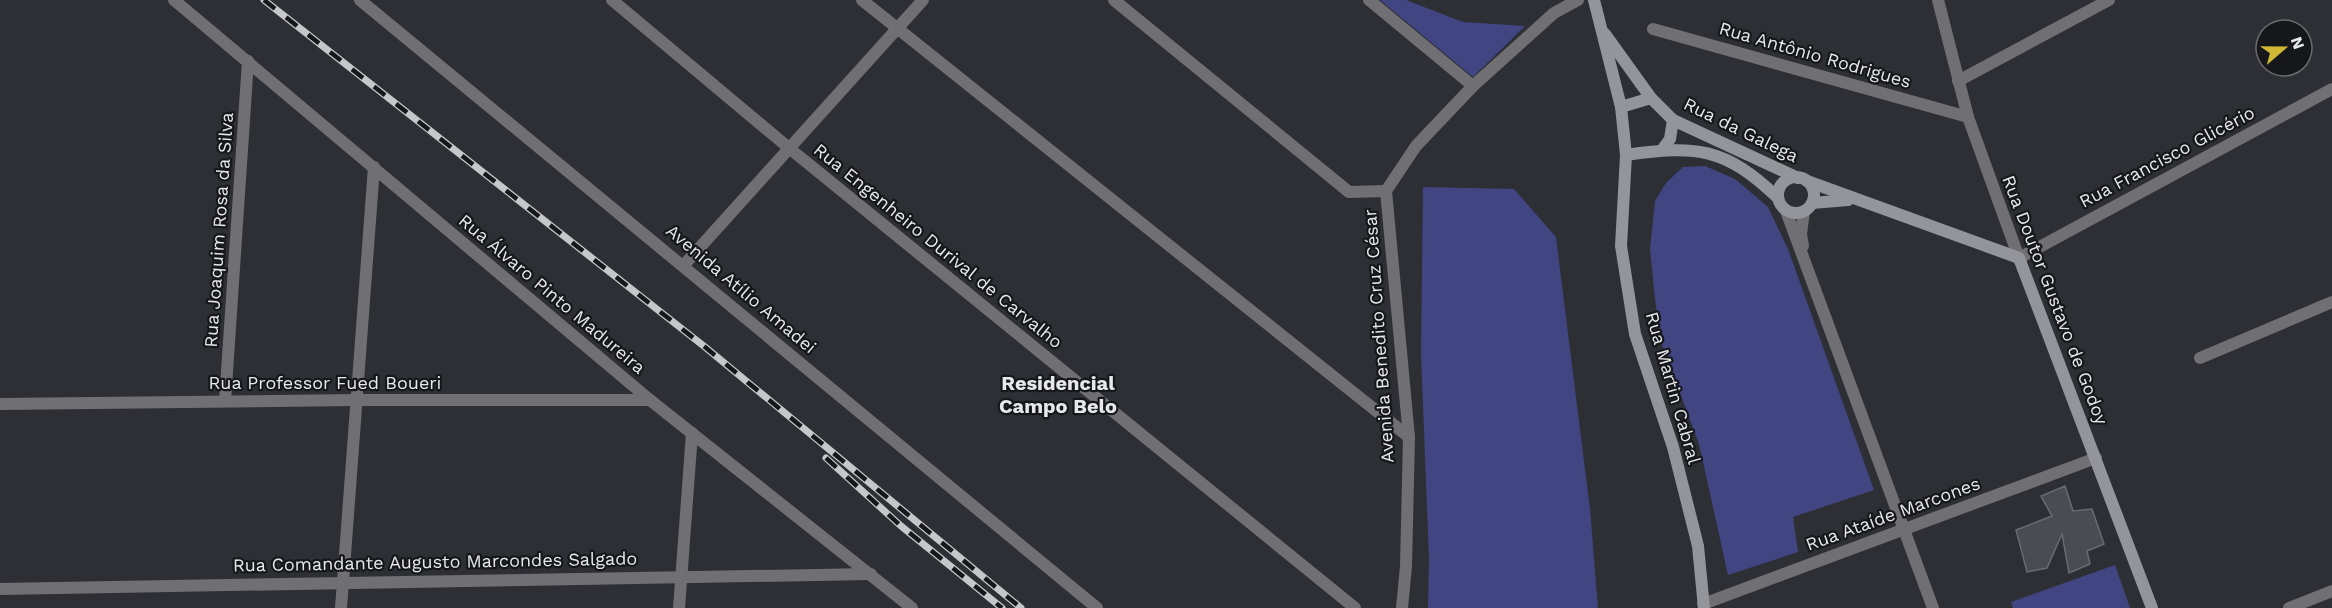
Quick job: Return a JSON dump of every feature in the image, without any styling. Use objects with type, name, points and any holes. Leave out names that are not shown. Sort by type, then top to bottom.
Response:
[{"type":"main road","name":"Rua Martin Cabral","points":[[1594,0],[1621,107],[1626,155],[1621,246],[1635,334],[1673,447],[1695,535],[1703,606]]},
{"type":"main road","name":"Rua da Galega","points":[[1602,29],[1651,98],[1673,120],[1803,180],[2019,258]]},
{"type":"main road","points":[[1621,107],[1651,98]]},
{"type":"main road","points":[[1662,150],[1670,139],[1673,120]]},
{"type":"main road","name":"Rua da Galega","points":[[1626,155],[1662,150],[1694,149],[1726,158],[1755,176],[1778,198]]},
{"type":"main road","points":[[1803,180],[1813,192],[1808,207],[1793,213],[1786,211],[1778,198],[1784,182],[1803,180]]},
{"type":"main road","name":"Rua da Galega","points":[[1808,207],[1859,200]]},
{"type":"main road","name":"Rua Doutor Gustavo de Godoy","points":[[2019,258],[2152,608]]},
{"type":"street","name":"Rua Álvaro Pinto Madureira","points":[[174,0],[650,400],[912,608]]},
{"type":"street","name":"Avenida Atílio Amadei","points":[[360,0],[1097,608]]},
{"type":"street","name":"Rua Engenheiro Durival de Carvalho","points":[[612,0],[789,148],[1355,608]]},
{"type":"street","points":[[862,0],[1408,437]]},
{"type":"street","points":[[684,265],[923,0]]},
{"type":"street","points":[[1114,0],[1349,192],[1386,191]]},
{"type":"street","points":[[1369,0],[1473,86]]},
{"type":"street","name":"Avenida Benedito Cruz César","points":[[1402,608],[1406,566],[1408,437],[1386,191],[1416,146],[1473,86],[1554,13],[1578,0]]},
{"type":"street","name":"Rua Doutor Gustavo de Godoy","points":[[1938,0],[1968,117],[2019,258]]},
{"type":"street","points":[[1958,81],[2109,0]]},
{"type":"street","name":"Rua Antônio Rodrigues","points":[[1653,29],[1968,117]]},
{"type":"street","name":"Rua Joaquim Rosa da Silva","points":[[225,401],[248,61]]},
{"type":"street","name":"Rua Francisco Glicério","points":[[2019,258],[2332,89]]},
{"type":"street","points":[[341,608],[374,167]]},
{"type":"street","points":[[1806,264],[1801,234],[1808,207]]},
{"type":"street","points":[[1786,211],[1933,608]]},
{"type":"street","points":[[2200,358],[2332,302]]},
{"type":"street","name":"Rua Professor Fued Boueri","points":[[0,404],[650,400]]},
{"type":"street","points":[[679,608],[692,433]]},
{"type":"street","name":"Rua Ataíde Marcones","points":[[1703,606],[1905,528],[2096,458]]},
{"type":"street","name":"Rua Comandante Augusto Marcondes Salgado","points":[[0,589],[871,574]]},
{"type":"street","points":[[2289,608],[2332,591]]},
{"type":"shaded area","points":[[1380,0],[1406,0],[1463,22],[1525,26],[1473,77]]},
{"type":"shaded area","points":[[1705,166],[1735,179],[1768,207],[1788,249],[1874,490],[1793,517],[1798,552],[1728,575],[1699,444],[1661,342],[1650,249],[1655,201],[1666,183],[1683,167]]},
{"type":"shaded area","points":[[1423,187],[1514,189],[1556,237],[1590,509],[1598,608],[1428,608],[1429,558],[1421,354]]},
{"type":"shaded area","points":[[2115,565],[2130,608],[2013,608],[2011,602]]},
{"type":"building","points":[[2065,486],[2073,511],[2092,509],[2104,544],[2087,551],[2090,564],[2069,573],[2062,534],[2047,568],[2027,572],[2016,530],[2052,516],[2041,496]]},
{"type":"railway","points":[[264,0],[705,347],[1021,608]]},
{"type":"railway","points":[[826,458],[901,526],[1002,608]]},
{"type":"district","name":"Residencial Campo Belo","points":[[1058,394]]}]
